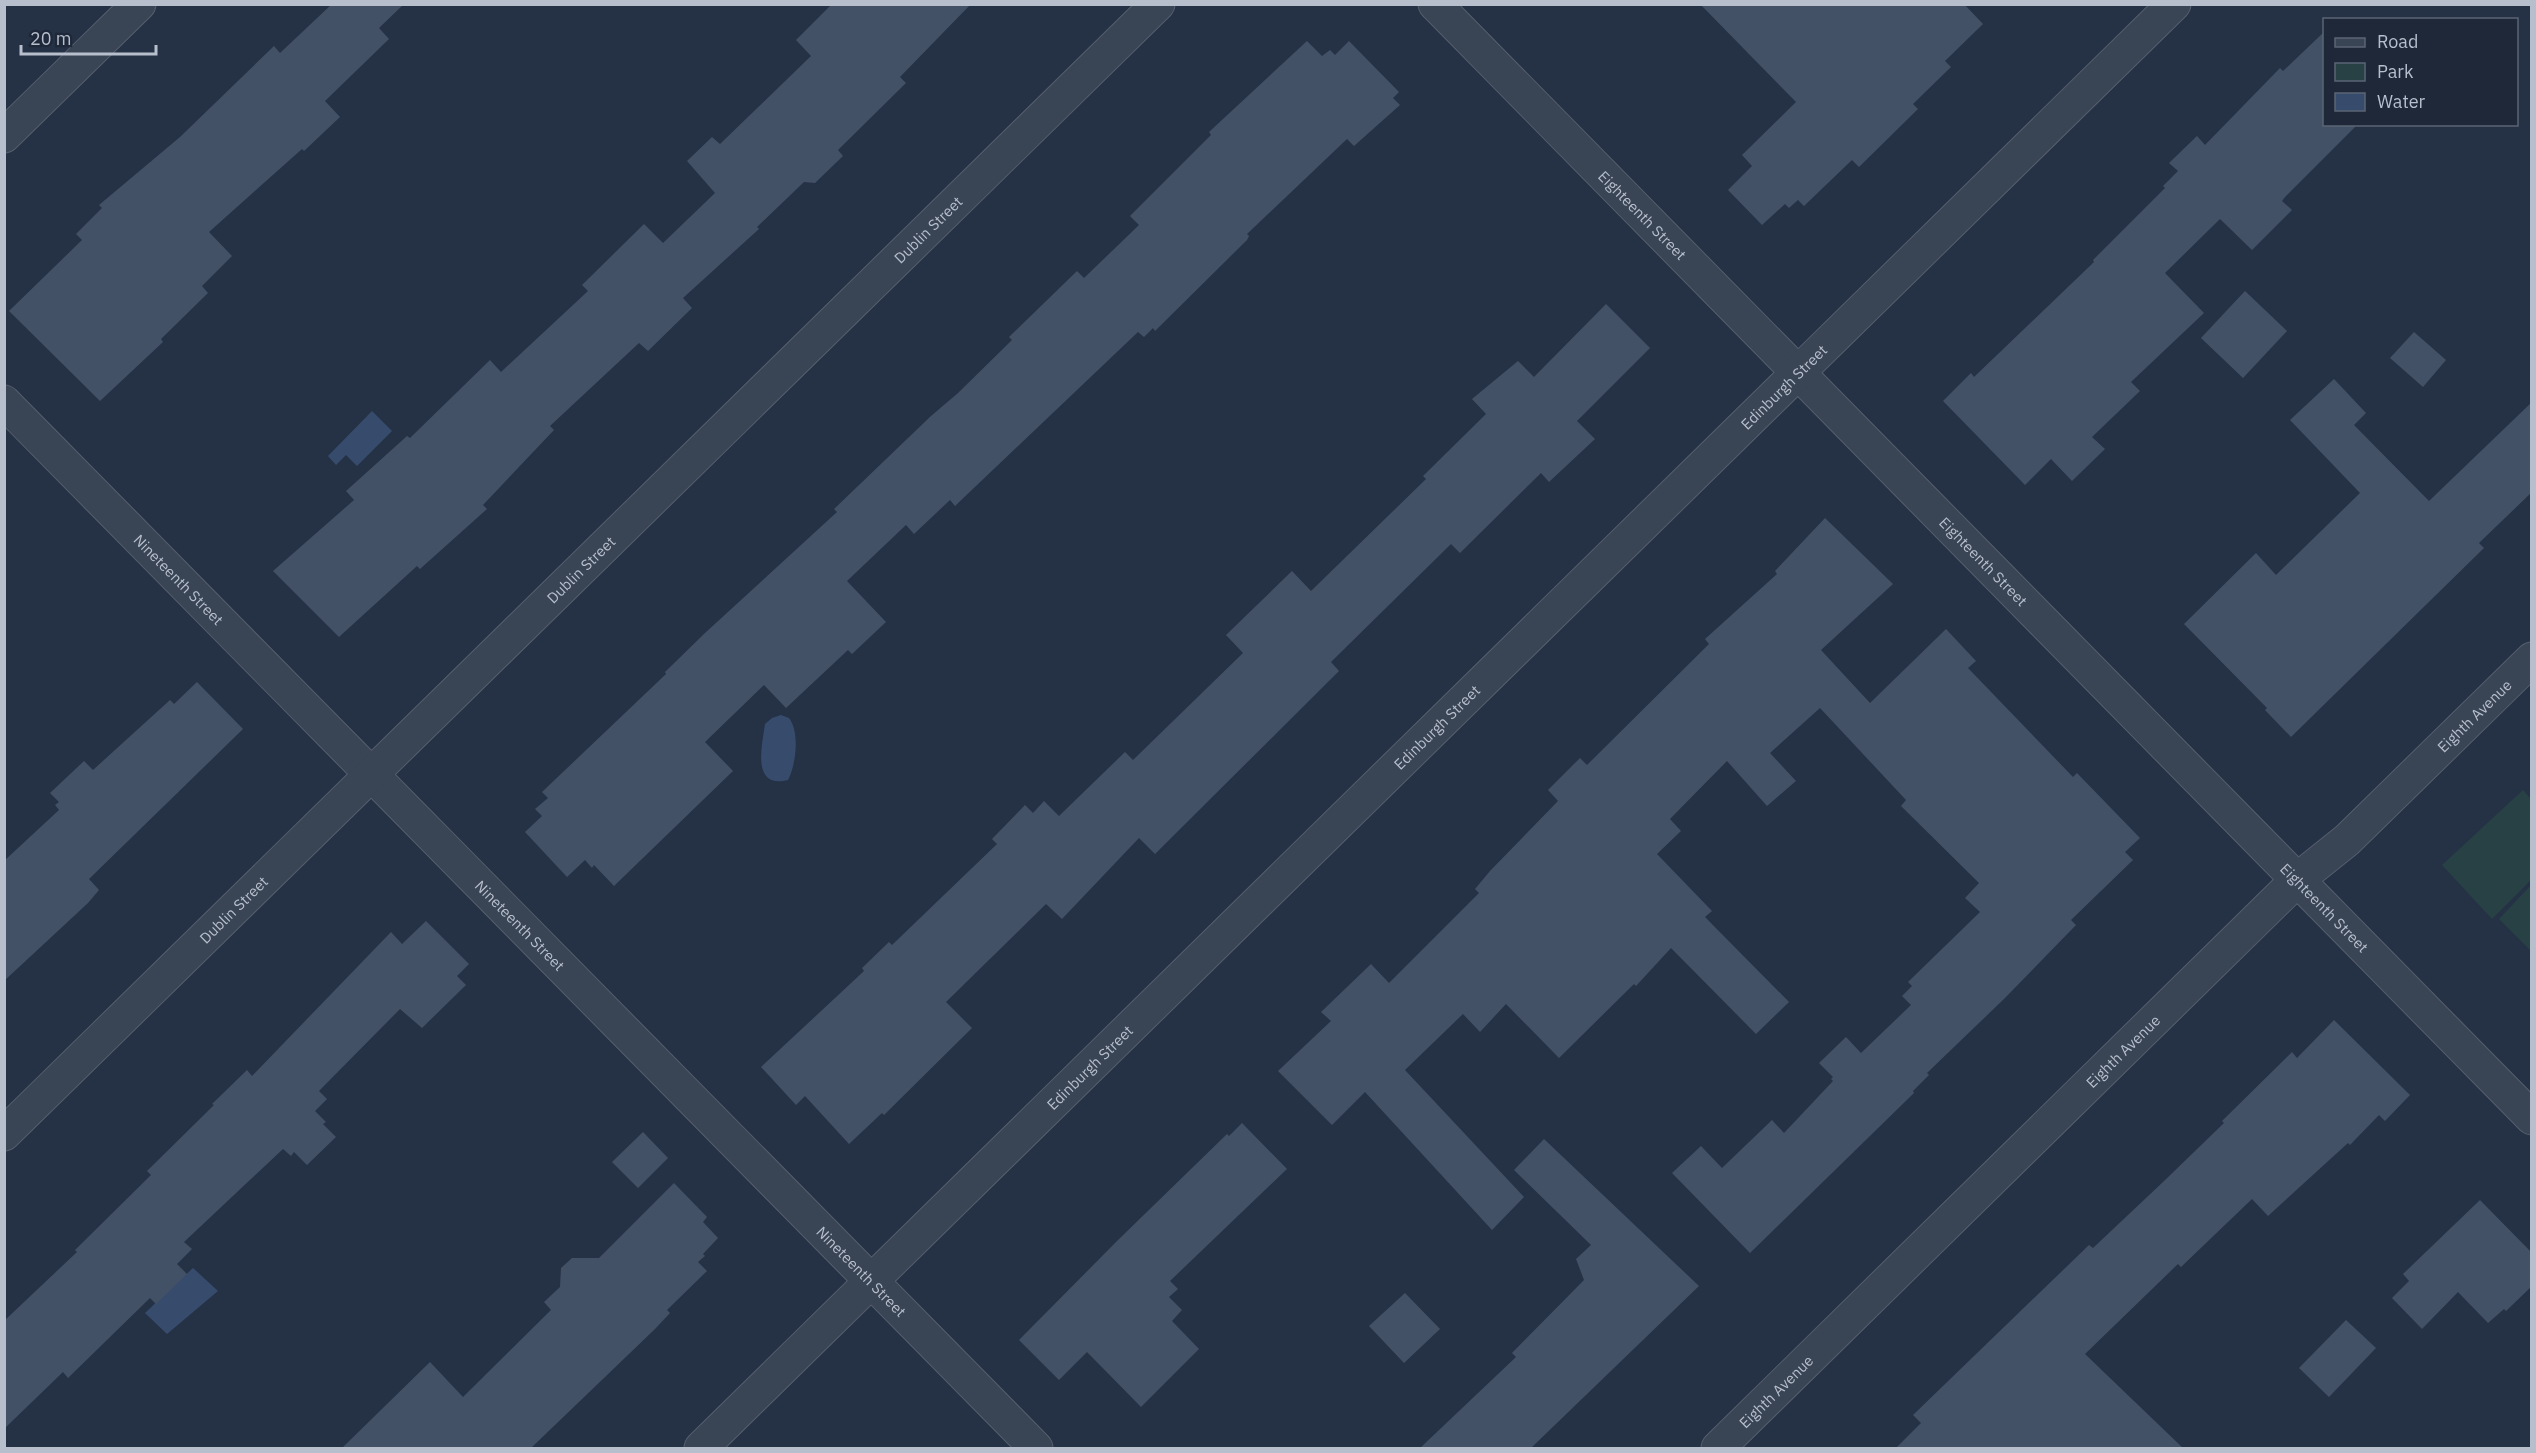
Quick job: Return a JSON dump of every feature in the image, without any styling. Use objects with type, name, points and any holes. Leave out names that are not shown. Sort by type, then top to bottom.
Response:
[{"type":"street","points":[[4,136],[139,4]]},
{"type":"street","name":"Dublin Street","points":[[4,1134],[1158,4]]},
{"type":"street","name":"Eighteenth Street","points":[[1435,4],[2532,1118]]},
{"type":"street","name":"Edinburgh Street","points":[[701,1449],[2174,4]]},
{"type":"street","name":"Nineteenth Street","points":[[4,402],[1036,1449]]},
{"type":"street","name":"Eighth Avenue","points":[[1718,1449],[2297,880],[2347,840],[2532,659]]},
{"type":"green space","points":[[2523,790],[2531,799],[2531,880],[2492,919],[2442,865]]},
{"type":"green space","points":[[2531,885],[2531,951],[2499,919]]},
{"type":"water","points":[[372,411],[392,431],[357,466],[346,455],[336,465],[328,456]]},
{"type":"water","points":[[781,715],[789,718],[792,724],[795,731],[796,749],[788,780],[776,781],[768,778],[764,772],[761,754],[765,724]]},
{"type":"water","points":[[193,1268],[218,1291],[167,1334],[145,1313]]},
{"type":"building","points":[[332,4],[404,4],[379,28],[389,39],[325,101],[340,117],[304,151],[302,149],[209,232],[232,256],[202,286],[208,293],[161,339],[163,342],[100,401],[9,311],[82,240],[76,234],[102,208],[99,205],[180,137],[274,46],[280,53]]},
{"type":"building","points":[[832,4],[971,4],[900,77],[906,83],[838,150],[843,156],[815,183],[804,182],[757,227],[759,229],[683,298],[692,308],[648,351],[639,343],[550,426],[554,430],[483,505],[487,509],[420,569],[417,566],[339,637],[273,571],[354,500],[346,491],[407,436],[410,438],[490,360],[501,372],[588,291],[582,285],[644,224],[663,243],[715,193],[687,161],[712,137],[720,144],[811,56],[796,40]]},
{"type":"building","points":[[1700,4],[1964,4],[1983,24],[1945,61],[1951,67],[1913,104],[1918,109],[1859,167],[1852,160],[1804,206],[1798,200],[1789,208],[1785,204],[1762,225],[1728,190],[1752,166],[1742,155],[1796,102]]},
{"type":"building","points":[[2323,33],[2323,126],[2356,126],[2285,197],[2282,201],[2292,210],[2252,250],[2220,219],[2165,273],[2204,313],[2131,382],[2140,391],[2092,437],[2105,449],[2072,481],[2051,459],[2025,485],[1943,401],[1971,373],[1974,377],[2094,262],[2093,260],[2165,188],[2163,186],[2178,171],[2169,163],[2197,136],[2205,145],[2280,68],[2283,71]]},
{"type":"building","points":[[1307,41],[1322,56],[1330,50],[1335,55],[1349,41],[1399,92],[1393,98],[1400,105],[1354,146],[1347,139],[1247,234],[1249,236],[1247,240],[1155,331],[1153,328],[1144,337],[1138,332],[955,506],[950,500],[914,534],[906,525],[847,581],[886,622],[852,654],[848,650],[786,708],[764,685],[705,742],[733,771],[614,886],[594,865],[592,868],[585,860],[567,877],[525,832],[542,816],[535,809],[548,798],[542,792],[666,674],[665,672],[705,633],[837,512],[834,509],[958,393],[1012,340],[1009,337],[1077,271],[1084,278],[1139,225],[1130,216],[1211,135],[1209,132]]},
{"type":"building","points":[[2245,291],[2287,331],[2243,378],[2201,338]]},
{"type":"building","points":[[1606,304],[1650,348],[1577,421],[1595,439],[1549,482],[1541,473],[1460,553],[1451,544],[1331,662],[1339,671],[1155,854],[1139,838],[1062,919],[1046,904],[946,1002],[972,1028],[884,1115],[882,1113],[849,1144],[805,1096],[796,1105],[761,1067],[864,971],[862,968],[889,942],[892,945],[997,844],[992,839],[1025,805],[1033,813],[1044,801],[1059,816],[1125,752],[1133,760],[1243,653],[1226,635],[1292,571],[1311,591],[1426,479],[1423,476],[1486,414],[1472,399],[1518,361],[1534,377]]},
{"type":"building","points":[[2414,332],[2446,360],[2423,387],[2390,358]]},
{"type":"building","points":[[2334,379],[2366,413],[2354,425],[2429,501],[2532,402],[2532,492],[2479,543],[2484,548],[2291,737],[2265,710],[2267,708],[2184,624],[2256,553],[2276,575],[2360,493],[2290,420]]},
{"type":"building","points":[[1825,518],[1893,584],[1821,650],[1870,703],[1946,629],[1976,661],[1968,668],[2073,777],[2077,773],[2140,838],[2125,852],[2133,860],[2071,920],[2076,925],[1927,1073],[1929,1075],[1913,1091],[1914,1093],[1750,1253],[1672,1173],[1701,1146],[1722,1168],[1772,1120],[1784,1133],[1833,1081],[1831,1079],[1833,1077],[1819,1063],[1846,1037],[1861,1053],[1911,1005],[1902,996],[1912,986],[1908,982],[1980,912],[1965,898],[1979,883],[1901,806],[1906,800],[1820,708],[1770,753],[1796,781],[1767,806],[1727,761],[1670,819],[1681,831],[1657,854],[1712,911],[1705,917],[1789,1002],[1756,1034],[1671,948],[1636,986],[1634,984],[1559,1058],[1506,1004],[1480,1032],[1463,1014],[1405,1070],[1524,1197],[1492,1230],[1365,1092],[1332,1125],[1278,1071],[1331,1021],[1321,1012],[1371,964],[1389,983],[1479,893],[1475,889],[1490,871],[1558,801],[1548,790],[1580,758],[1587,765],[1709,644],[1705,639],[1777,574],[1775,571]]},
{"type":"building","points":[[197,682],[243,729],[89,879],[99,890],[4,981],[4,861],[59,810],[55,805],[59,802],[50,793],[84,761],[93,770],[170,700],[174,704]]},
{"type":"building","points":[[426,921],[469,964],[457,976],[466,985],[422,1028],[400,1009],[319,1091],[327,1099],[315,1111],[326,1122],[323,1124],[336,1137],[307,1165],[294,1152],[291,1156],[283,1149],[184,1242],[192,1249],[177,1264],[187,1274],[156,1304],[150,1298],[68,1378],[63,1372],[4,1429],[4,1321],[77,1252],[75,1250],[151,1175],[147,1171],[214,1105],[212,1104],[247,1070],[252,1076],[391,932],[402,944]]},
{"type":"building","points":[[2334,1020],[2410,1095],[2385,1121],[2379,1115],[2350,1145],[2348,1143],[2268,1216],[2252,1199],[2181,1267],[2178,1264],[2085,1354],[2184,1449],[1895,1449],[1921,1423],[1913,1415],[2089,1245],[2093,1248],[2163,1182],[2292,1052],[2297,1058]]},
{"type":"building","points":[[1242,1123],[1287,1169],[1170,1281],[1178,1289],[1169,1297],[1182,1310],[1172,1321],[1199,1349],[1141,1407],[1087,1352],[1059,1380],[1019,1340],[1117,1241],[1227,1134],[1229,1136]]},
{"type":"building","points":[[643,1132],[668,1158],[638,1188],[612,1162]]},
{"type":"building","points":[[1544,1139],[1699,1286],[1530,1449],[1419,1449],[1516,1357],[1512,1353],[1584,1280],[1576,1259],[1591,1245],[1514,1170]]},
{"type":"building","points":[[674,1183],[707,1217],[703,1222],[718,1238],[698,1262],[707,1271],[667,1310],[670,1313],[655,1329],[530,1449],[341,1449],[430,1362],[463,1397],[551,1310],[544,1302],[560,1287],[561,1268],[572,1258],[599,1258]]},
{"type":"building","points":[[2480,1200],[2532,1253],[2532,1286],[2506,1311],[2504,1309],[2488,1323],[2458,1292],[2422,1329],[2392,1298],[2409,1281],[2403,1274]]},
{"type":"building","points":[[1405,1293],[1440,1329],[1404,1363],[1369,1326]]},
{"type":"building","points":[[2346,1320],[2376,1348],[2329,1397],[2299,1368]]}]
